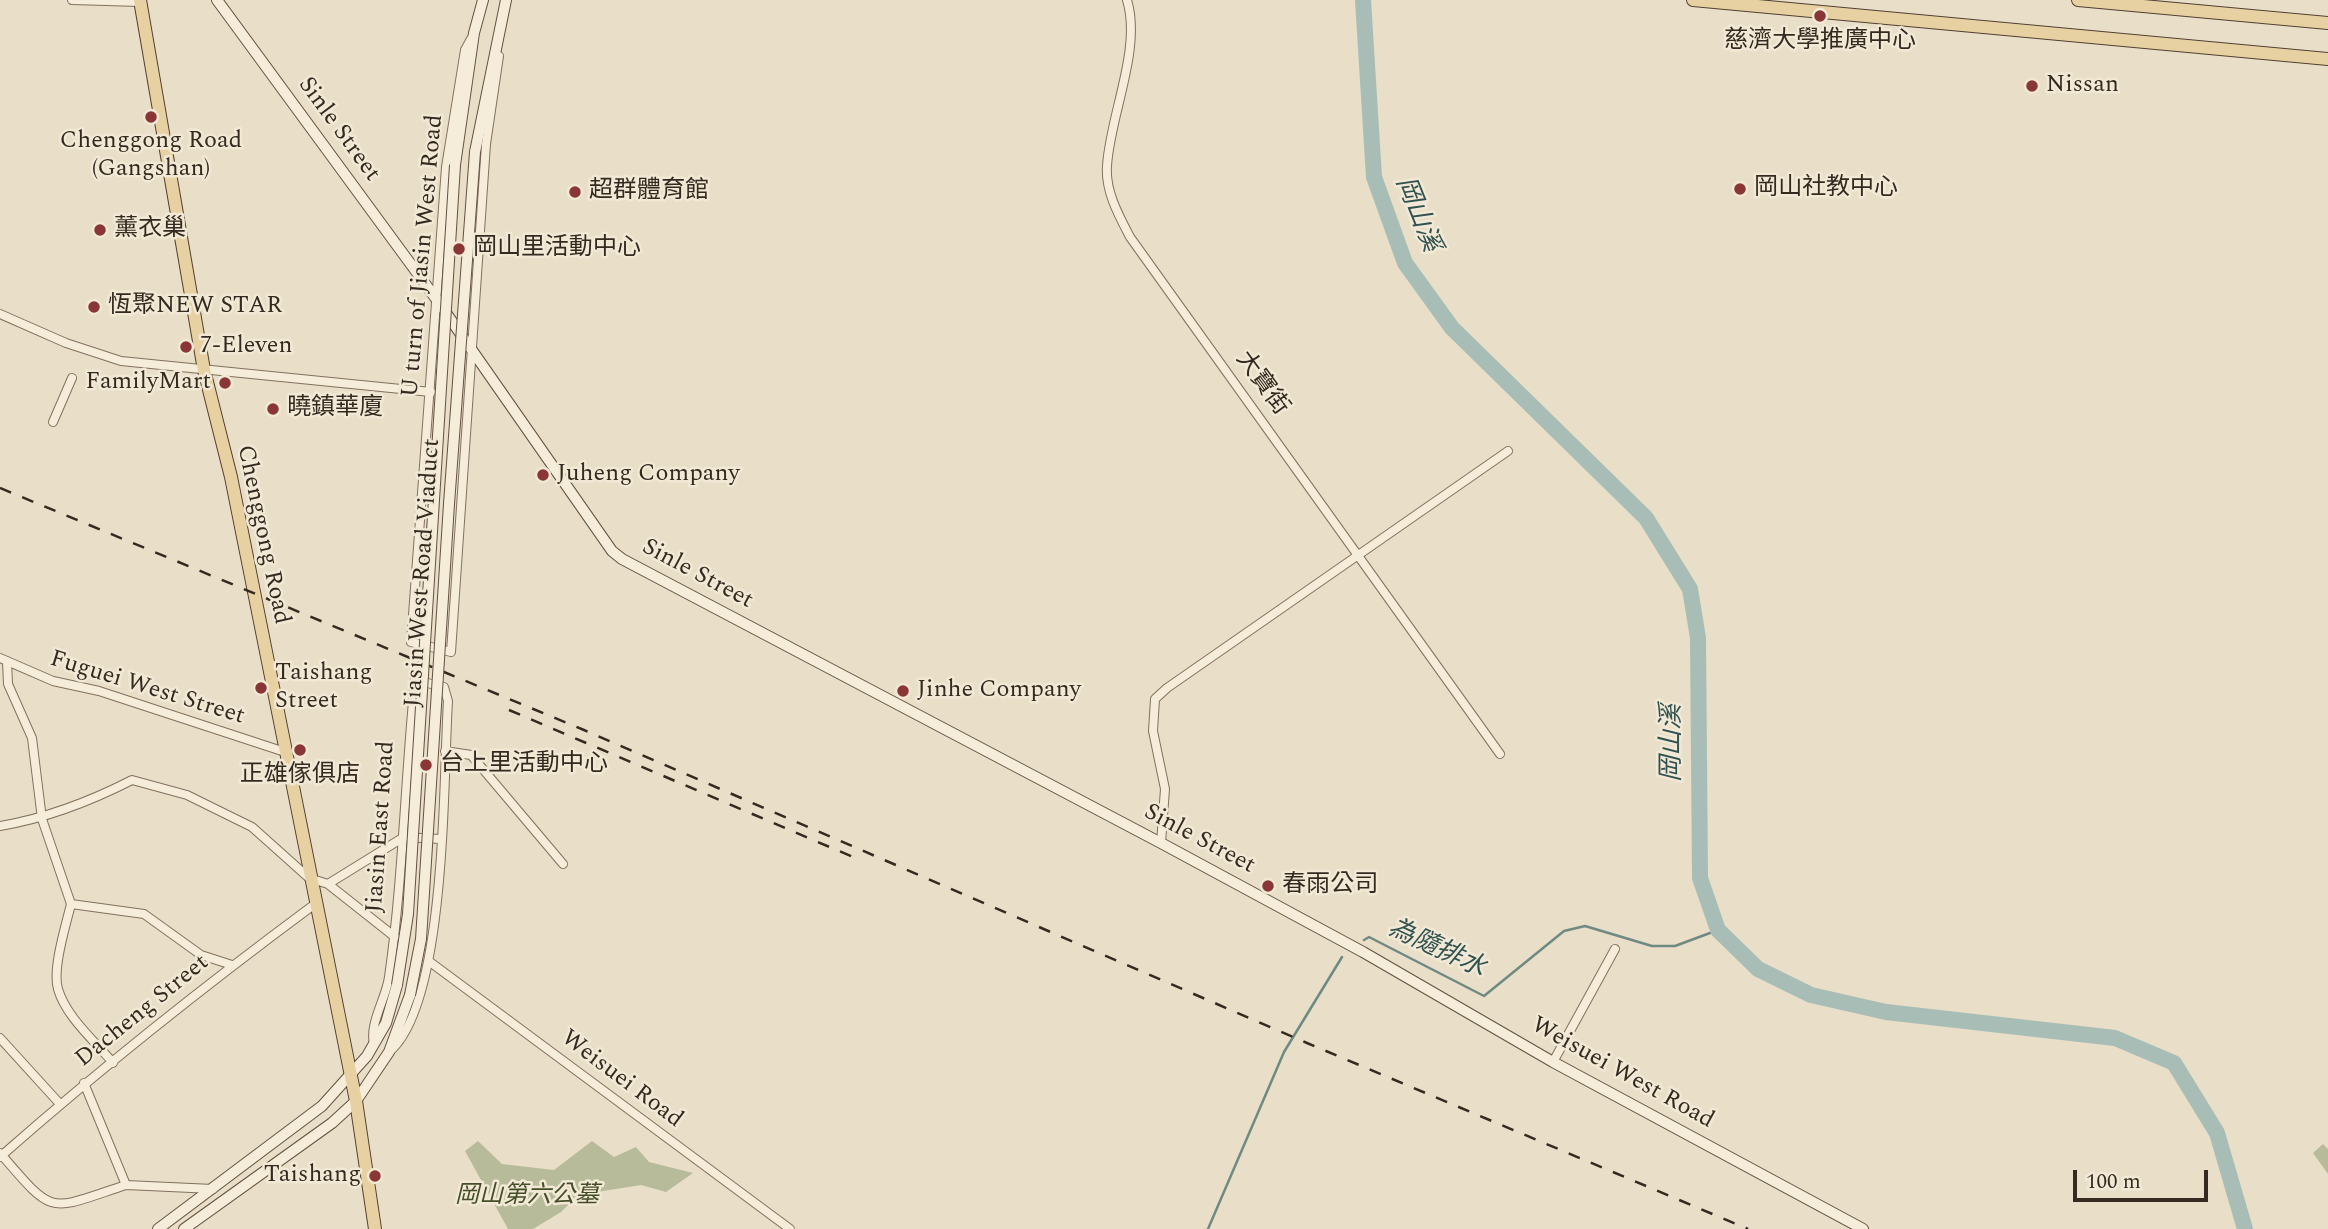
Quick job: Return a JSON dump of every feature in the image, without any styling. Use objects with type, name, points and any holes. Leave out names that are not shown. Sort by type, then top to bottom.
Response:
[{"type":"main road","points":[[1693,0],[2328,58]]},
{"type":"main road","points":[[2078,0],[2140,3],[2328,23]]},
{"type":"main road","name":"Chenggong Road","points":[[140,1],[204,370],[231,477],[309,878],[356,1101]]},
{"type":"main road","points":[[356,1101],[375,1229]]},
{"type":"street","points":[[72,0],[140,1]]},
{"type":"street","name":"Sinle Street","points":[[217,0],[471,347],[612,551],[622,559],[1363,952]]},
{"type":"street","name":"Jiasin West Road Viaduct","points":[[397,985],[408,914],[455,165],[474,33],[483,0]]},
{"type":"street","name":"Jiasin West Road Viaduct","points":[[410,995],[421,939],[475,152],[506,0]]},
{"type":"street","name":"大寶街","points":[[1127,0],[1131,13],[1130,43],[1107,166],[1116,211],[1139,248],[1359,552],[1500,754]]},
{"type":"street","points":[[471,347],[486,144],[503,34],[500,23]]},
{"type":"street","name":"U turn of Jiasin West Road","points":[[471,347],[451,652],[411,642],[446,167],[465,50],[474,33]]},
{"type":"street","points":[[444,203],[481,206]]},
{"type":"street","points":[[0,314],[66,343],[121,361],[431,393]]},
{"type":"street","points":[[53,422],[72,379]]},
{"type":"street","points":[[1161,843],[1165,789],[1153,731],[1155,699],[1359,552],[1508,450]]},
{"type":"street","points":[[4,660],[8,684],[32,738],[42,819],[71,904],[60,951],[57,988],[74,1017],[113,1063]]},
{"type":"street","name":"Fuguei West Street","points":[[4,660],[53,681],[99,691],[285,752]]},
{"type":"street","name":"Jiasin East Road","points":[[374,1044],[372,1034],[387,993],[395,937],[415,680],[444,687],[448,701],[435,932],[429,962],[402,1041],[389,1052]]},
{"type":"street","points":[[445,751],[471,755],[563,864]]},
{"type":"street","points":[[0,826],[42,819],[96,799],[132,780],[187,795],[252,827],[309,878],[328,884],[395,937]]},
{"type":"street","points":[[328,884],[404,837],[440,839]]},
{"type":"street","points":[[71,904],[144,914],[201,955],[232,965]]},
{"type":"street","name":"Dacheng Street","points":[[1,1155],[85,1083],[232,965],[315,904]]},
{"type":"street","points":[[1553,1062],[1615,949]]},
{"type":"street","name":"Weisuei West Road","points":[[1363,952],[1553,1062],[1863,1229]]},
{"type":"street","name":"Weisuei Road","points":[[429,962],[790,1229]]},
{"type":"street","name":"Jiasin East Road","points":[[158,1229],[322,1106],[350,1077],[374,1044],[386,1023],[397,985]]},
{"type":"street","name":"Jiasin East Road","points":[[184,1229],[332,1123],[356,1101],[389,1052],[410,995]]},
{"type":"street","points":[[0,1038],[60,1104]]},
{"type":"street","points":[[85,1083],[126,1185]]},
{"type":"street","points":[[1,1155],[43,1201],[57,1205],[126,1185],[213,1189]]},
{"type":"green space","name":"岡山第六公墓","points":[[478,1141],[502,1164],[554,1170],[592,1141],[614,1157],[636,1147],[649,1162],[693,1173],[666,1192],[641,1185],[578,1195],[561,1212],[533,1229],[508,1229],[465,1151]]},
{"type":"green space","points":[[2323,1144],[2328,1149],[2328,1174],[2313,1153]]},
{"type":"waterway","name":"岡山溪","points":[[1363,0],[1374,177],[1405,263],[1452,328],[1646,518],[1690,589],[1698,638],[1700,878],[1718,930],[1758,969],[1811,995],[1886,1012],[2115,1038],[2174,1063],[2217,1133],[2245,1229]]},
{"type":"waterway","name":"為隨排水","points":[[1364,940],[1369,937],[1484,996],[1564,931],[1585,926],[1652,946],[1675,946],[1718,930]]},
{"type":"waterway","name":"為隨排水","points":[[1208,1229],[1284,1052],[1342,957]]},
{"type":"railway","points":[[0,488],[584,730],[1307,1043],[1748,1229]]},
{"type":"railway","points":[[509,710],[860,860]]},
{"type":"place","name":"慈濟大學推廣中心","points":[[1820,16]]},
{"type":"place","name":"Nissan","points":[[2032,86]]},
{"type":"place","name":"Chenggong Road (Gangshan)","points":[[151,117]]},
{"type":"place","name":"岡山社教中心","points":[[1740,189]]},
{"type":"place","name":"超群體育館","points":[[575,192]]},
{"type":"place","name":"薰衣巢","points":[[100,230]]},
{"type":"place","name":"岡山里活動中心","points":[[459,249]]},
{"type":"place","name":"恆聚NEW STAR","points":[[94,307]]},
{"type":"place","name":"7-Eleven","points":[[186,347]]},
{"type":"place","name":"FamilyMart","points":[[225,383]]},
{"type":"place","name":"曉鎮華廈","points":[[273,409]]},
{"type":"place","name":"Juheng Company","points":[[543,475]]},
{"type":"place","name":"Taishang Street","points":[[261,688]]},
{"type":"place","name":"Jinhe Company","points":[[903,691]]},
{"type":"place","name":"正雄傢俱店","points":[[300,750]]},
{"type":"place","name":"台上里活動中心","points":[[426,765]]},
{"type":"place","name":"春雨公司","points":[[1268,886]]},
{"type":"place","name":"Taishang","points":[[375,1176]]}]
